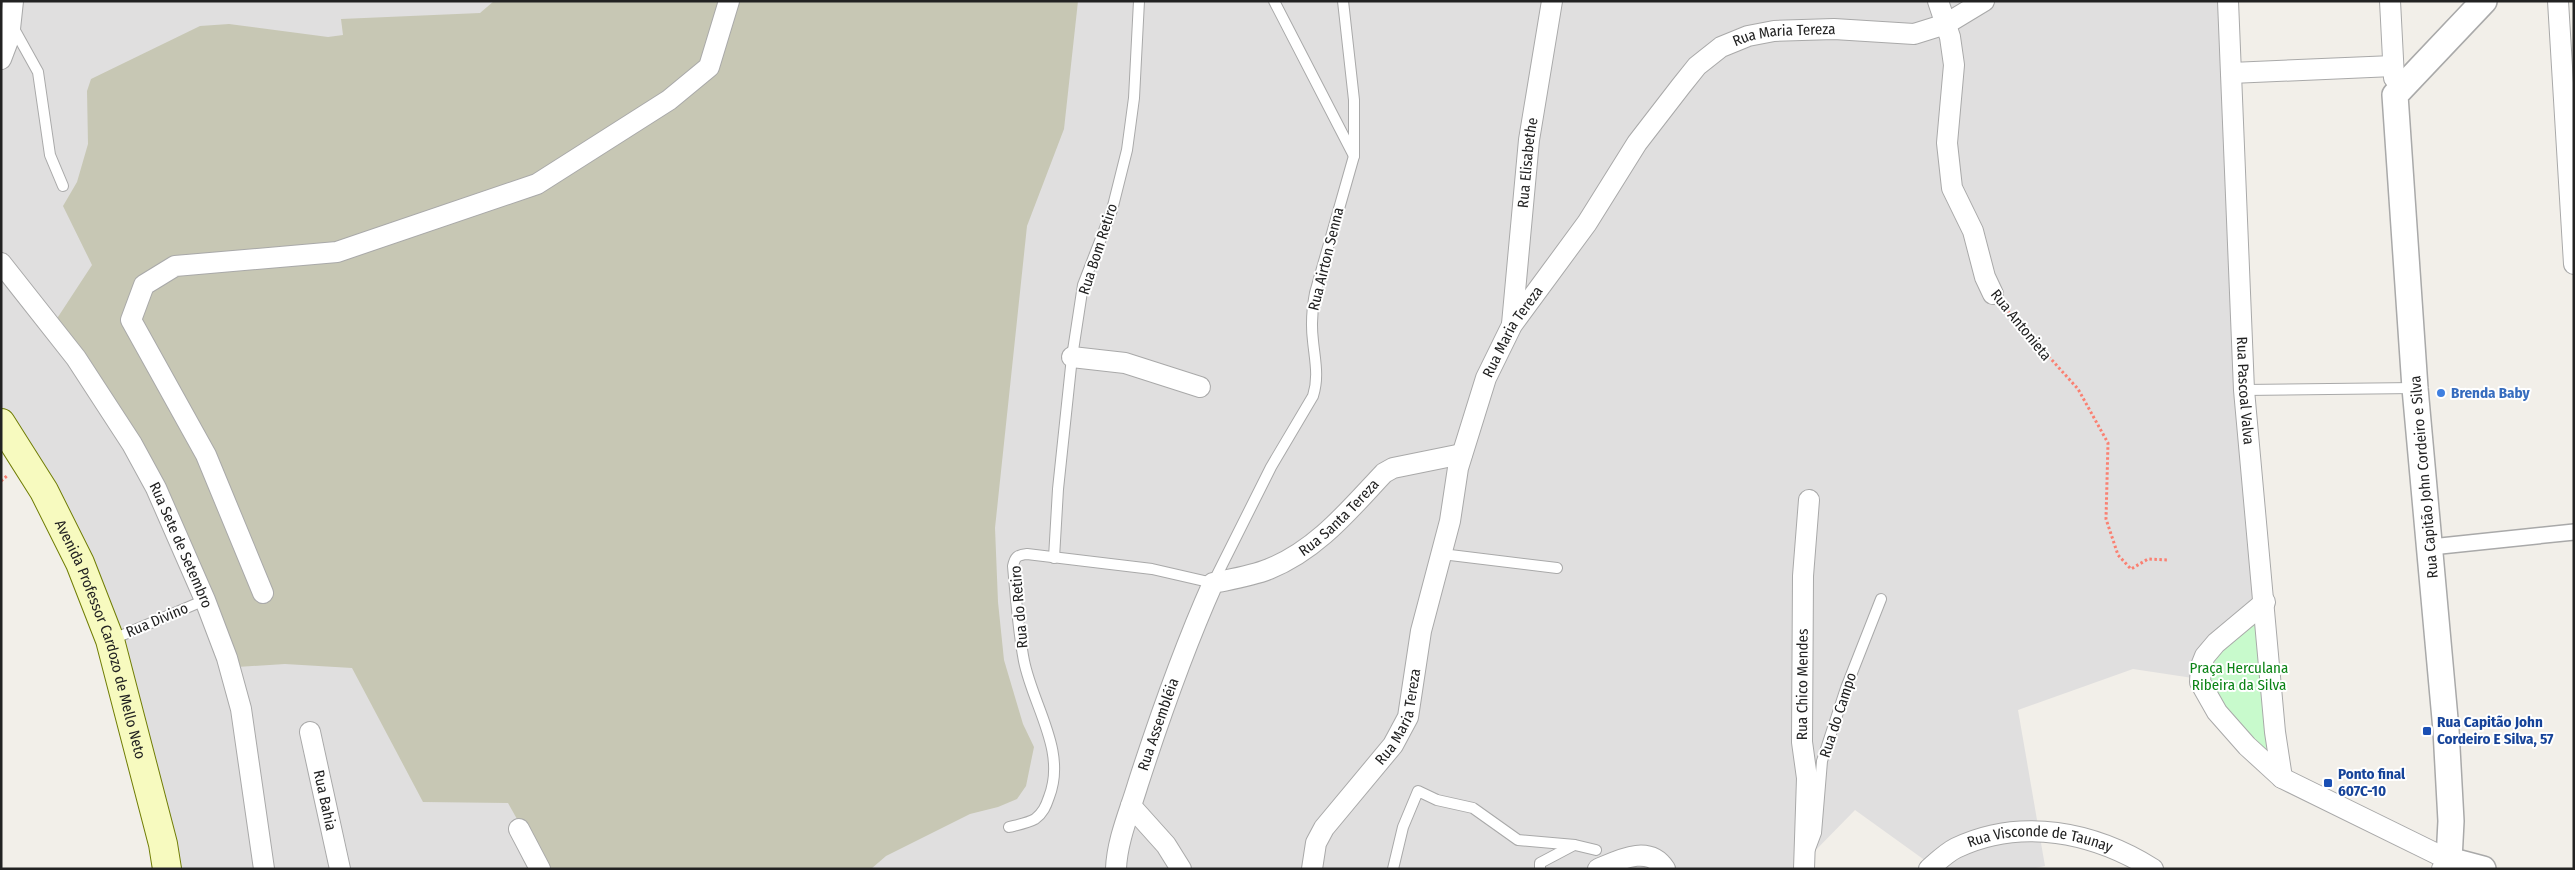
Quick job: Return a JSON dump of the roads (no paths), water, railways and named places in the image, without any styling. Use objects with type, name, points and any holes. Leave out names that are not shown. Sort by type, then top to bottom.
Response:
[{"type":"main road","name":"Avenida Professor Cardozo de Mello Neto","points":[[1,423],[44,491],[80,563],[110,640],[168,869]]},
{"type":"street","points":[[263,593],[206,455],[130,320],[144,286],[175,266],[337,252],[537,184],[669,100],[709,68],[729,1]]},
{"type":"street","name":"Rua Elisabethe","points":[[1512,325],[1529,140],[1552,1]]},
{"type":"street","name":"Rua Antonieta","points":[[1938,1],[1946,24],[1954,65],[1947,143],[1949,174],[1952,188],[1973,231],[1985,277],[1993,294]]},
{"type":"street","points":[[1946,24],[1984,1]]},
{"type":"street","name":"Rua Pascoal Valva","points":[[2228,1],[2244,390],[2282,778]]},
{"type":"street","points":[[2390,1],[2395,95]]},
{"type":"street","points":[[2395,95],[2484,1]]},
{"type":"street","points":[[2558,1],[2574,264]]},
{"type":"street","points":[[1,59],[7,48],[11,8]]},
{"type":"street","name":"Rua Maria Tereza","points":[[1312,869],[1316,844],[1324,828],[1393,745],[1408,718],[1421,632],[1442,554],[1462,454],[1477,401],[1512,325],[1587,223],[1637,143],[1697,66],[1721,47],[1748,36],[1774,31],[1834,30],[1900,35],[1930,30],[1946,24]]},
{"type":"street","points":[[2231,74],[2393,66]]},
{"type":"street","name":"Rua Capitão John Cordeiro e Silva","points":[[2395,95],[2415,388],[2431,546],[2446,730],[2451,821],[2446,864]]},
{"type":"street","name":"Rua Sete de Setembro","points":[[1,263],[76,358],[132,444],[156,488],[205,600],[227,658],[241,709],[264,869]]},
{"type":"street","points":[[1072,358],[1125,363],[1200,387]]},
{"type":"street","name":"Rua Santa Tereza","points":[[1213,583],[1270,569],[1304,550],[1331,530],[1384,473],[1393,468],[1462,454]]},
{"type":"street","name":"Rua Chico Mendes","points":[[1804,866],[1807,778],[1802,742],[1803,576],[1809,500]]},
{"type":"street","points":[[2431,546],[2574,532]]},
{"type":"street","name":"Rua Assembléia","points":[[1116,869],[1131,806],[1195,626],[1213,583]]},
{"type":"street","points":[[2265,602],[2216,643],[2205,656],[2201,666],[2200,682],[2218,712],[2247,746],[2282,778],[2446,864],[2483,869]]},
{"type":"street","name":"Rua Bahia","points":[[310,732],[340,869]]},
{"type":"street","points":[[1131,806],[1166,845],[1181,869]]},
{"type":"street","points":[[519,829],[540,869]]},
{"type":"street","name":"Rua Visconde de Taunay","points":[[1929,869],[1954,849],[1975,840],[2031,831],[2064,834],[2096,840],[2153,869]]},
{"type":"street","points":[[1597,863],[1639,855],[1656,858],[1665,869]]},
{"type":"lane","name":"Rua Bom Retiro","points":[[1054,558],[1058,489],[1072,358],[1083,285],[1112,210],[1127,150],[1134,98],[1139,1]]},
{"type":"lane","points":[[1274,1],[1354,156]]},
{"type":"lane","name":"Rua Airton Senna","points":[[1213,583],[1271,467],[1313,396],[1317,384],[1312,340],[1312,307],[1354,156],[1356,124],[1343,1]]},
{"type":"lane","points":[[11,8],[38,72],[50,155],[63,186]]},
{"type":"lane","points":[[2244,390],[2415,388]]},
{"type":"lane","points":[[1442,554],[1557,568]]},
{"type":"lane","name":"Rua do Retiro","points":[[1010,827],[1034,819],[1044,811],[1054,785],[1056,765],[1054,752],[1032,694],[1024,660],[1013,566],[1014,558],[1019,555],[1152,569],[1213,583]]},
{"type":"lane","name":"Rua Divino","points":[[110,640],[205,600]]},
{"type":"lane","name":"Rua do Campo","points":[[1804,866],[1816,833],[1822,762],[1846,688],[1881,600]]},
{"type":"lane","points":[[1393,869],[1403,827],[1418,791],[1438,800],[1473,808],[1518,840],[1575,845],[1597,863]]},
{"type":"lane","points":[[1540,869],[1540,864],[1575,845]]},
{"type":"place","name":"Brenda Baby","points":[[2441,393]]},
{"type":"place","name":"Rua Capitão John Cordeiro E Silva, 57","points":[[2427,731]]},
{"type":"place","name":"Ponto final 607C-10","points":[[2328,783]]},
{"type":"park label","name":"Praça Herculana Ribeira da Silva","points":[[2239,676]]}]
